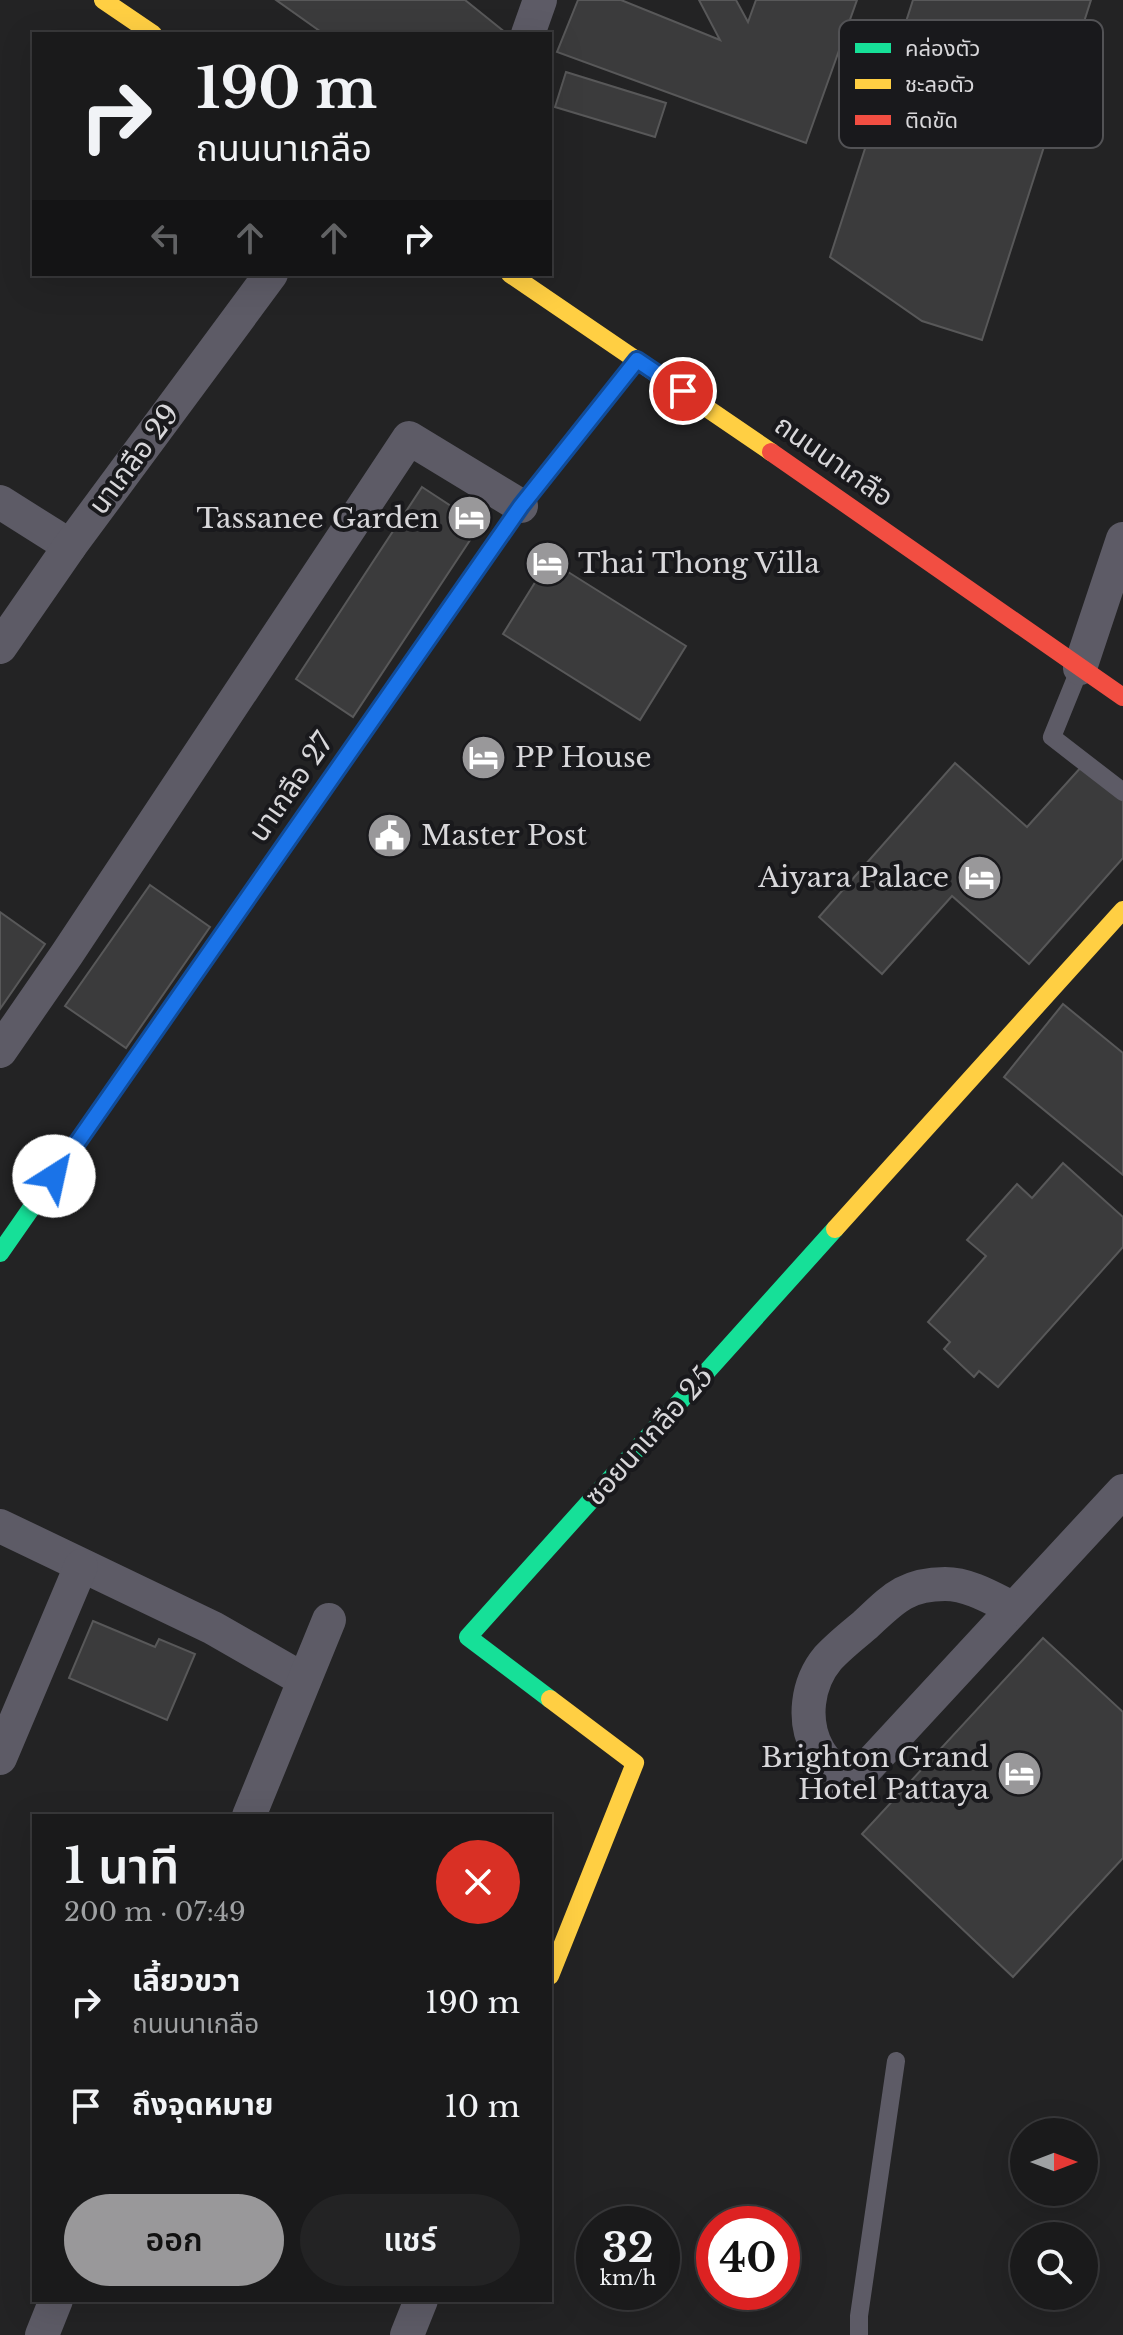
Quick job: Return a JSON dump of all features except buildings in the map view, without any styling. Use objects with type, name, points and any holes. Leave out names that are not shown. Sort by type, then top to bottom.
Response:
[{"type":"street","points":[[103,0],[150,32]]},
{"type":"street","points":[[529,32],[540,0]]},
{"type":"street","name":"นาเกลือ 29","points":[[0,647],[70,546],[270,276]]},
{"type":"street","name":"ถนนนาเกลือ","points":[[513,276],[823,487],[1123,697]]},
{"type":"street","name":"นาเกลือ 27","points":[[0,1253],[521,506],[637,360]]},
{"type":"street","points":[[0,1051],[85,928],[409,438],[521,506]]},
{"type":"street","points":[[0,502],[70,546]]},
{"type":"street","points":[[1080,668],[1123,539]]},
{"type":"street","name":"ซอยนาเกลือ 25","points":[[552,1971],[635,1763],[468,1637],[1123,910]]},
{"type":"street","points":[[1014,1609],[970,1588],[946,1583],[917,1587],[900,1593],[827,1659],[810,1688],[808,1711],[812,1736],[819,1752],[841,1779],[851,1780],[859,1776],[1014,1609],[1123,1491]]},
{"type":"street","points":[[0,1526],[213,1628],[304,1680]]},
{"type":"street","points":[[0,1758],[81,1566]]},
{"type":"street","points":[[250,1814],[329,1620]]},
{"type":"street","points":[[42,2335],[55,2302]]},
{"type":"street","points":[[407,2335],[420,2302]]},
{"type":"lane","points":[[1080,668],[1052,737],[1123,792]]},
{"type":"lane","points":[[859,2335],[859,2316],[896,2061]]},
{"type":"traffic: fast","points":[[0,1253],[491,549]]},
{"type":"traffic: fast","points":[[550,1699],[468,1637],[835,1229]]},
{"type":"traffic: slow","points":[[103,0],[150,32]]},
{"type":"traffic: slow","points":[[513,276],[771,452]]},
{"type":"traffic: slow","points":[[491,549],[521,506],[637,360]]},
{"type":"traffic: slow","points":[[835,1229],[1123,910]]},
{"type":"traffic: slow","points":[[550,1699],[635,1763],[552,1971]]},
{"type":"traffic: jam","points":[[771,452],[1123,697]]},
{"type":"place","name":"Tassanee Garden","points":[[470,518]]},
{"type":"place","name":"Thai Thong Villa","points":[[547,563]]},
{"type":"place","name":"PP House","points":[[484,757]]},
{"type":"place","name":"Master Post","points":[[390,835]]},
{"type":"place","name":"Aiyara Palace","points":[[980,877]]},
{"type":"place","name":"Brighton Grand Hotel Pattaya","points":[[1020,1773]]},
{"type":"route","points":[[54,1176],[521,506],[637,360],[683,391]]}]
